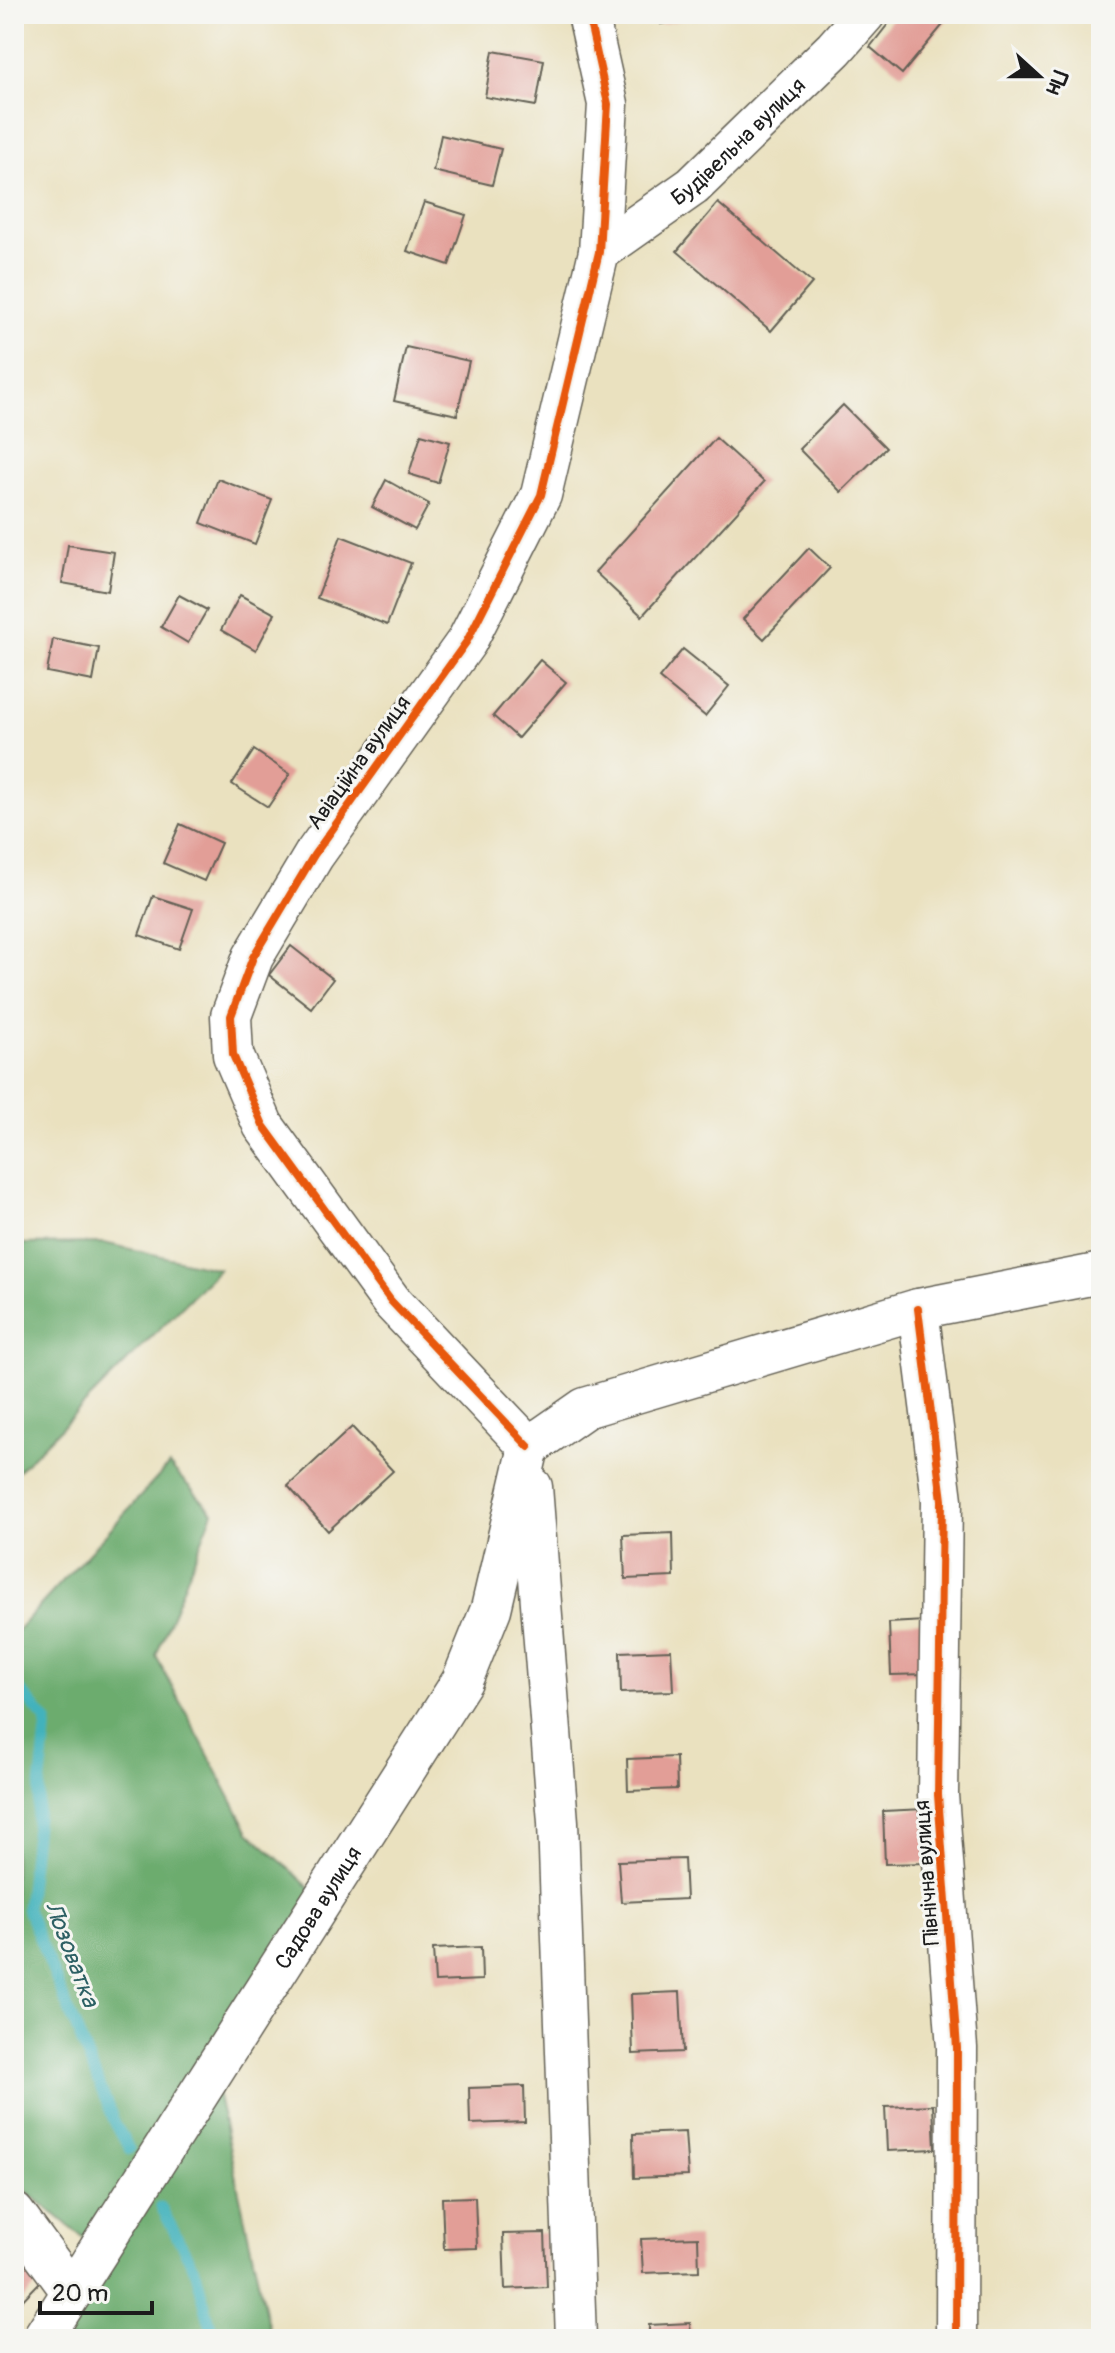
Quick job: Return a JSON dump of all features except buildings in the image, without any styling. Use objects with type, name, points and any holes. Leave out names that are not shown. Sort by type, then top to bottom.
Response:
[{"type":"street","name":"Авіаційна вулиця","points":[[529,1447],[391,1301],[263,1125],[233,1055],[231,1016],[253,957],[314,855],[467,641],[541,495],[599,252],[608,104],[588,14]]},
{"type":"street","name":"Будівельна вулиця","points":[[599,252],[693,186],[834,49],[865,14]]},
{"type":"street","points":[[576,2339],[558,1822],[529,1447],[585,1408],[918,1309],[1101,1273]]},
{"type":"street","name":"Північна вулиця","points":[[918,1309],[942,1500],[938,1795],[957,2048],[956,2339]]},
{"type":"street","name":"Садова вулиця","points":[[42,2339],[462,1681],[491,1609],[529,1447]]},
{"type":"street","points":[[14,2213],[72,2292]]},
{"type":"green space","points":[[104,1243],[219,1269],[14,1475],[14,1244]]},
{"type":"green space","points":[[169,1465],[213,1512],[156,1656],[249,1832],[326,1903],[215,2082],[271,2339],[45,2339],[98,2250],[14,2181],[14,1634]]},
{"type":"waterway","name":"Лозоватка","points":[[14,1682],[47,1722],[27,1909],[115,2123],[129,2149]]},
{"type":"waterway","name":"Лозоватка","points":[[161,2207],[196,2272],[214,2339]]},
{"type":"cycle path","points":[[529,1447],[391,1301],[263,1125],[233,1055],[231,1016],[253,957],[314,855],[467,641],[541,495],[599,252],[608,104],[588,14]]},
{"type":"cycle path","points":[[918,1309],[942,1500],[938,1795],[957,2048],[956,2339]]}]
